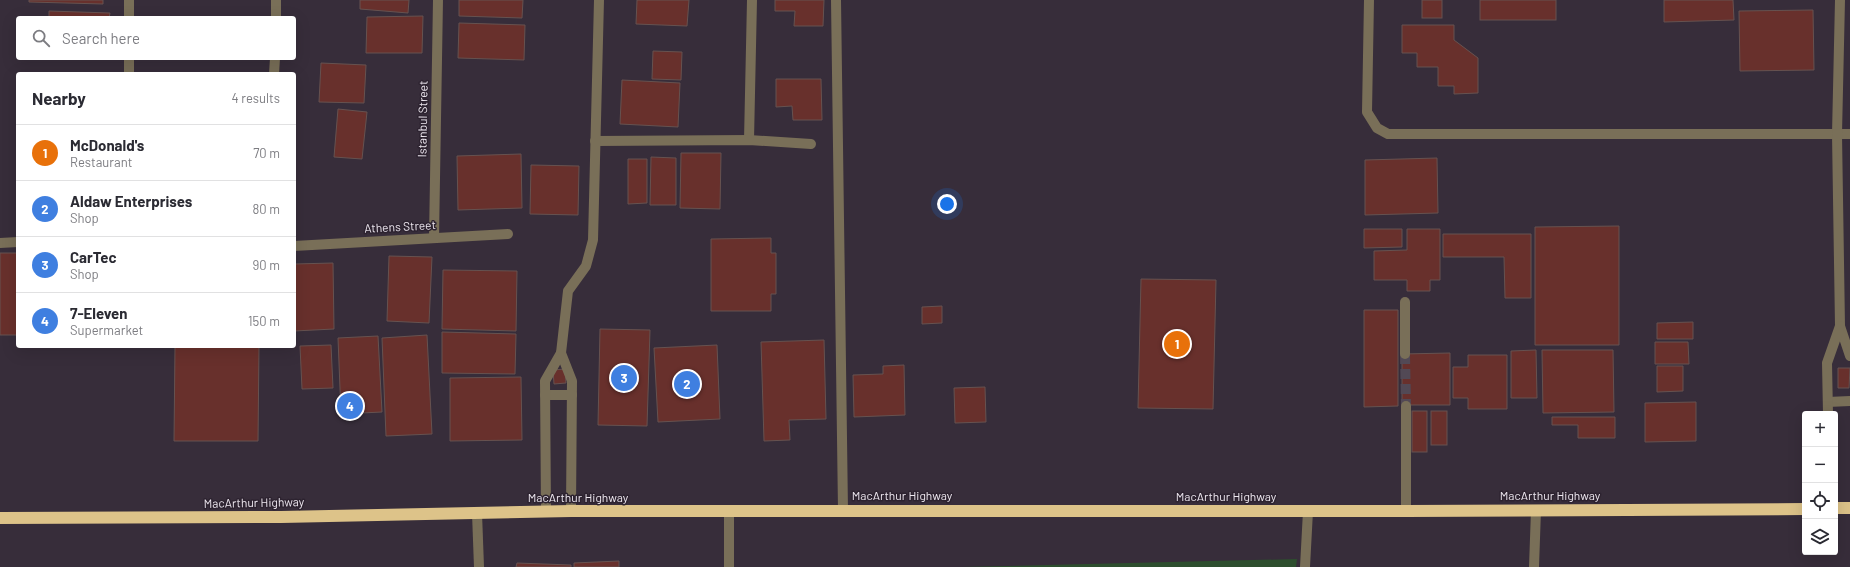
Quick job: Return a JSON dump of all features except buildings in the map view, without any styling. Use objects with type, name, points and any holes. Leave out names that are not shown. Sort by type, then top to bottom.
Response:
[{"type":"highway","points":[[1838,508],[1850,508]]},
{"type":"highway","name":"MacArthur Highway","points":[[0,518],[266,517],[570,511],[1406,511],[1802,509]]},
{"type":"street","points":[[129,0],[129,16]]},
{"type":"street","points":[[276,0],[276,16]]},
{"type":"street","name":"Istanbul Street","points":[[434,238],[438,0]]},
{"type":"street","points":[[546,512],[545,381],[561,353],[568,291],[586,266],[592,240],[599,0]]},
{"type":"street","points":[[749,140],[752,0]]},
{"type":"street","points":[[836,0],[843,510]]},
{"type":"street","points":[[1369,0],[1367,112],[1377,128],[1388,134],[1850,134]]},
{"type":"street","points":[[1840,0],[1837,134],[1840,326],[1850,356]]},
{"type":"street","points":[[129,60],[129,72]]},
{"type":"street","points":[[274,72],[275,60]]},
{"type":"street","points":[[595,141],[749,140],[811,144]]},
{"type":"street","name":"Athens Street","points":[[296,246],[508,234]]},
{"type":"street","points":[[0,243],[16,242]]},
{"type":"street","points":[[1405,302],[1405,354]]},
{"type":"street","points":[[1828,411],[1827,363],[1840,326]]},
{"type":"street","points":[[561,353],[572,381],[570,511]]},
{"type":"street","points":[[545,395],[572,395]]},
{"type":"street","points":[[1828,402],[1850,401]]},
{"type":"street","points":[[1406,406],[1406,511]]},
{"type":"street","points":[[1534,567],[1536,510]]},
{"type":"street","points":[[1305,567],[1308,511]]},
{"type":"street","points":[[728,512],[729,567]]},
{"type":"street","points":[[476,513],[480,567]]},
{"type":"green space","points":[[1297,559],[1296,567],[961,567]]},
{"type":"tunnel","points":[[1405,354],[1406,406]]},
{"type":"place","name":"McDonald's","points":[[1177,344]]},
{"type":"place","name":"CarTec","points":[[624,378]]},
{"type":"place","name":"Aldaw Enterprises","points":[[687,384]]},
{"type":"place","name":"7-Eleven","points":[[350,406]]}]
